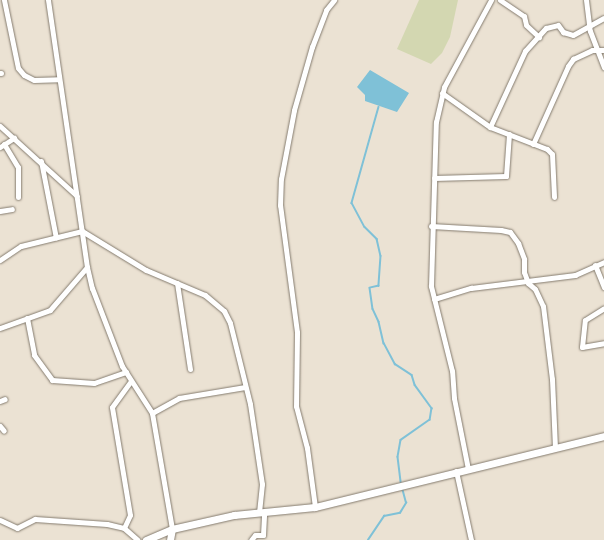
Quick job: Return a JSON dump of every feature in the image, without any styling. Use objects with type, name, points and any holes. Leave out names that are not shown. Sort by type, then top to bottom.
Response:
[{"type":"main road","points":[[146,540],[172,528],[234,515],[315,508],[456,471],[604,436]]},
{"type":"main road","points":[[170,540],[172,528]]},
{"type":"street","points":[[4,0],[18,68],[24,75],[34,80],[60,79]]},
{"type":"street","points":[[48,0],[87,267],[94,295],[126,372],[152,413],[172,528]]},
{"type":"street","points":[[315,508],[308,448],[296,406],[297,332],[280,205],[282,179],[294,110],[312,47],[326,10],[334,0]]},
{"type":"street","points":[[468,469],[454,398],[452,371],[434,299],[430,268],[436,122],[442,93],[491,0]]},
{"type":"street","points":[[500,0],[524,16],[526,25],[539,37]]},
{"type":"street","points":[[586,0],[589,25],[604,67]]},
{"type":"street","points":[[490,127],[525,51],[546,28],[558,25],[563,32],[573,35],[604,18]]},
{"type":"street","points":[[534,144],[568,66],[573,59],[592,50],[598,52],[604,50]]},
{"type":"street","points":[[442,93],[490,127],[534,144],[552,154],[554,197]]},
{"type":"street","points":[[0,126],[41,161],[77,196]]},
{"type":"street","points":[[434,178],[506,176],[509,134]]},
{"type":"street","points":[[14,138],[2,146],[18,167],[18,198]]},
{"type":"street","points":[[41,161],[56,238]]},
{"type":"street","points":[[0,211],[12,209]]},
{"type":"street","points":[[432,226],[510,232],[524,259],[524,272],[528,283],[535,289],[543,306],[552,379],[555,447]]},
{"type":"street","points":[[0,260],[21,246],[82,231],[125,259],[205,295],[228,316],[245,387],[261,471],[261,513],[263,535],[255,535],[251,540]]},
{"type":"street","points":[[434,299],[471,288],[528,283],[580,273],[604,262]]},
{"type":"street","points":[[595,265],[604,287]]},
{"type":"street","points":[[0,328],[54,306],[68,286],[87,267]]},
{"type":"street","points":[[177,283],[190,369]]},
{"type":"street","points":[[604,308],[586,320],[582,347],[604,344]]},
{"type":"street","points":[[27,318],[34,355],[52,380],[94,383],[126,372]]},
{"type":"street","points":[[124,528],[130,515],[112,407],[131,382]]},
{"type":"street","points":[[152,413],[179,398],[245,387]]},
{"type":"street","points":[[0,426],[4,431]]},
{"type":"street","points":[[456,471],[471,540]]},
{"type":"street","points":[[0,520],[17,528],[35,519],[107,524],[124,528],[138,540]]},
{"type":"green space","points":[[419,0],[458,0],[450,37],[442,53],[431,64],[397,49]]},
{"type":"water","points":[[370,70],[409,93],[397,112],[365,101],[365,95],[357,87]]},
{"type":"waterway","points":[[379,107],[352,203],[365,227],[377,239],[381,256],[379,286],[370,288],[373,309],[379,322],[384,343],[395,364],[412,375],[415,385],[432,408],[430,420],[401,440],[398,457],[401,482]]},
{"type":"waterway","points":[[368,540],[384,516],[400,513],[406,503],[402,488]]}]
